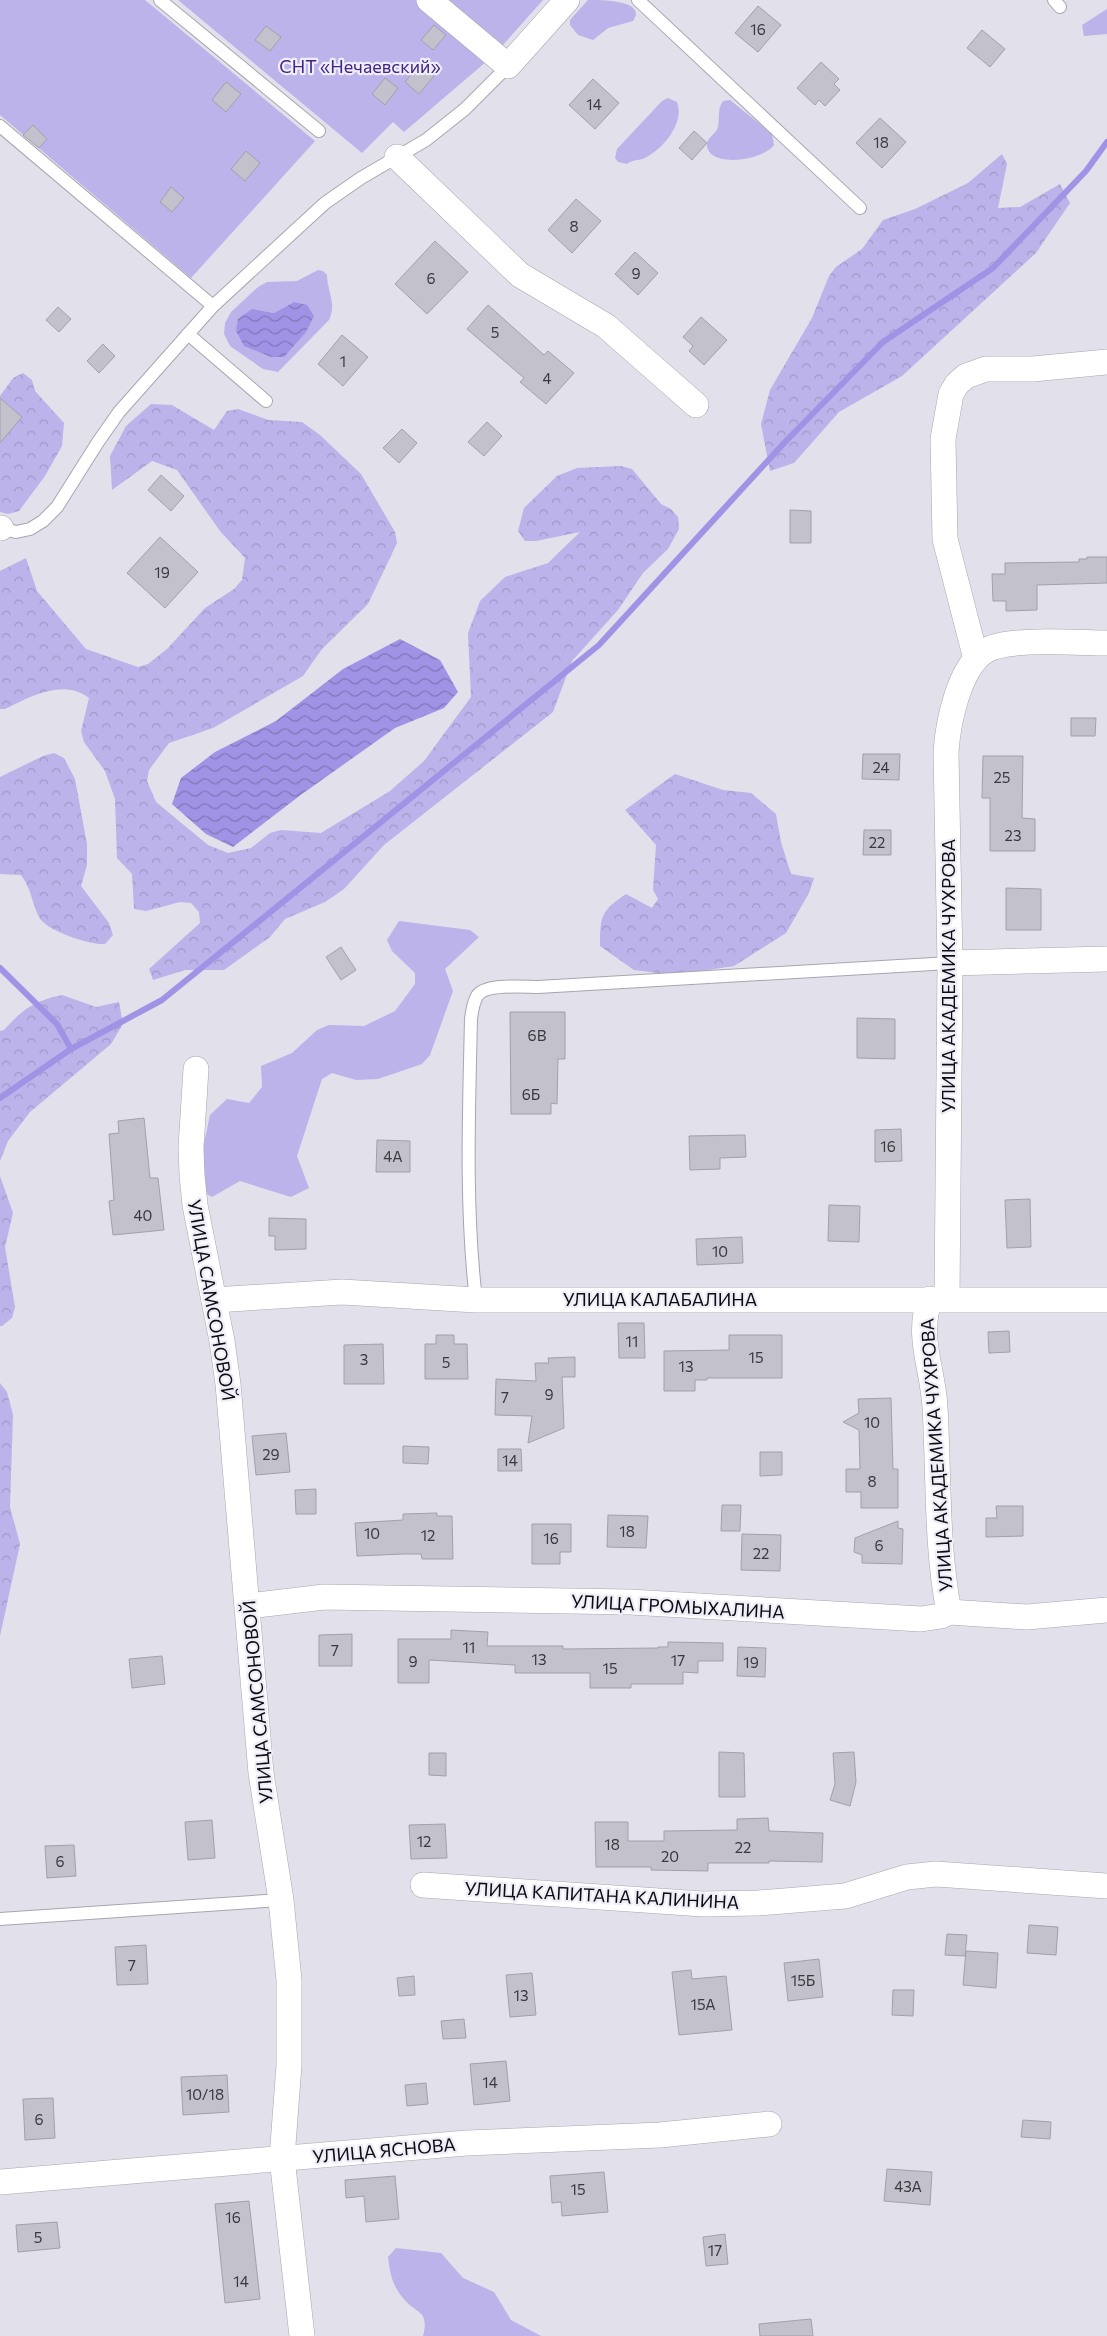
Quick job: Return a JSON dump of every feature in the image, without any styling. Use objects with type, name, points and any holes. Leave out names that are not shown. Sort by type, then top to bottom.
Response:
[{"type":"street","points":[[429,0],[508,66],[567,0]]},
{"type":"street","points":[[397,157],[520,275],[606,326],[696,405]]},
{"type":"street","points":[[1107,362],[1048,368],[986,369],[966,376],[957,384],[951,394],[943,439],[945,539],[976,660],[985,652],[1003,645],[1036,642],[1107,643]]},
{"type":"street","name":"УЛИЦА АКАДЕМИКА ЧУХРОВА","points":[[949,1612],[942,1570],[935,1405],[923,1324],[938,1299],[950,963],[947,732],[960,689],[976,660]]},
{"type":"street","points":[[950,963],[1107,959]]},
{"type":"street","name":"УЛИЦА САМСОНОВОЙ","points":[[196,1069],[191,1146],[195,1205],[214,1300],[229,1393],[261,1773],[281,1900],[289,1980],[290,2065],[282,2158],[302,2336]]},
{"type":"street","name":"УЛИЦА КАЛАБАЛИНА","points":[[214,1300],[342,1292],[476,1300],[1107,1300]]},
{"type":"street","name":"УЛИЦА ГРОМЫХАЛИНА","points":[[248,1606],[306,1598],[356,1597],[662,1603],[921,1619],[941,1616],[949,1612],[1027,1617],[1107,1610]]},
{"type":"street","name":"УЛИЦА КАПИТАНА КАЛИНИНА","points":[[423,1885],[703,1904],[758,1903],[845,1896],[907,1877],[936,1874],[1107,1886]]},
{"type":"street","name":"УЛИЦА ЯСНОВА","points":[[0,2182],[467,2143],[660,2135],[769,2124]]},
{"type":"lane","points":[[160,0],[319,131]]},
{"type":"lane","points":[[638,0],[860,208]]},
{"type":"lane","points":[[0,528],[16,532],[30,528],[43,521],[58,507],[98,442],[120,412],[213,306],[325,203],[361,178],[426,140],[465,110],[508,66]]},
{"type":"lane","points":[[0,126],[213,306]]},
{"type":"lane","points":[[188,334],[266,401]]},
{"type":"lane","points":[[476,1300],[470,1221],[468,1146],[471,1019],[473,1005],[478,994],[486,989],[497,987],[538,987],[950,963]]},
{"type":"lane","points":[[0,1919],[281,1900]]},
{"type":"green space","points":[[0,0],[145,0],[315,141],[191,278],[0,115]]},
{"type":"green space","name":"СНТ «Нечаевский»","points":[[178,0],[543,0],[494,55],[404,132],[393,122],[362,153]]},
{"type":"green space","points":[[588,0],[625,4],[635,10],[636,15],[633,21],[608,28],[593,40],[578,35],[570,25],[570,20]]},
{"type":"green space","points":[[1107,9],[1107,34],[1084,36],[1082,25]]},
{"type":"green space","points":[[668,98],[677,102],[679,110],[675,127],[665,142],[645,158],[631,161],[627,164],[618,162],[615,158],[617,149],[662,101]]},
{"type":"green space","points":[[730,100],[772,134],[774,145],[768,151],[737,160],[726,160],[710,153],[707,143],[718,127],[721,104],[723,101]]},
{"type":"green space","points":[[1002,154],[1007,164],[998,208],[1020,207],[1060,184],[1070,203],[1036,253],[902,376],[839,412],[794,463],[770,471],[761,424],[770,390],[812,318],[829,276],[836,267],[862,249],[883,220],[915,209],[968,183]]},
{"type":"green space","points":[[318,270],[323,271],[327,275],[332,303],[329,320],[278,372],[263,369],[230,346],[224,334],[225,323],[231,312],[258,287],[267,282],[297,281]],"holes":[[[294,302],[244,346],[252,309],[274,313]]]},
{"type":"green space","points":[[23,373],[32,380],[35,391],[64,423],[62,446],[45,476],[19,511],[8,514],[0,512],[0,396],[13,378]]},
{"type":"green space","points":[[151,404],[172,405],[214,430],[227,411],[238,409],[268,420],[302,422],[320,435],[361,474],[395,532],[397,543],[368,604],[322,649],[303,676],[213,728],[169,743],[149,770],[147,781],[156,802],[208,845],[228,853],[251,848],[270,833],[281,830],[321,833],[390,791],[424,761],[471,697],[468,633],[480,601],[505,577],[548,563],[580,532],[536,541],[525,541],[518,531],[524,508],[557,476],[577,468],[621,466],[632,469],[661,504],[671,509],[678,517],[679,529],[668,549],[643,573],[618,610],[572,661],[553,712],[384,845],[344,889],[325,902],[285,919],[270,937],[224,970],[185,970],[153,980],[149,969],[200,923],[199,912],[191,903],[180,902],[146,911],[134,909],[132,874],[117,858],[115,799],[105,771],[84,742],[81,731],[89,698],[79,692],[58,690],[36,695],[5,709],[0,709],[0,571],[26,558],[37,591],[86,649],[138,667],[148,664],[167,649],[205,608],[234,589],[242,580],[245,558],[220,531],[177,470],[152,461],[112,490],[110,456],[126,426]]},
{"type":"green space","points":[[54,753],[64,758],[75,779],[87,844],[87,865],[81,886],[109,923],[113,935],[105,944],[79,940],[50,927],[39,917],[27,885],[21,875],[0,874],[0,777],[43,756]]},
{"type":"green space","points":[[675,774],[723,790],[751,793],[776,814],[781,842],[791,874],[814,878],[809,893],[786,933],[734,966],[674,975],[634,970],[600,946],[602,921],[611,905],[626,894],[652,908],[658,899],[653,890],[656,845],[625,810]]},
{"type":"green space","points":[[399,921],[470,930],[479,937],[445,969],[453,991],[430,1055],[422,1064],[378,1079],[356,1080],[332,1073],[322,1079],[297,1156],[309,1188],[291,1197],[240,1181],[212,1197],[203,1192],[203,1148],[210,1115],[227,1099],[249,1103],[262,1087],[261,1066],[292,1053],[317,1030],[329,1025],[364,1026],[395,1011],[415,984],[415,973],[392,951],[387,940]]},
{"type":"green space","points":[[62,995],[96,1007],[119,1002],[123,1024],[111,1044],[30,1112],[8,1141],[0,1161],[0,1031],[4,1030],[17,1017],[36,1003]]},
{"type":"green space","points":[[0,1176],[13,1213],[5,1247],[15,1307],[12,1318],[2,1326],[0,1326]]},
{"type":"green space","points":[[0,1383],[7,1392],[13,1415],[10,1507],[20,1544],[0,1636]]},
{"type":"green space","points":[[396,2248],[441,2253],[463,2278],[494,2292],[511,2320],[541,2336],[423,2336],[425,2321],[423,2316],[403,2298],[392,2279],[388,2257]]},
{"type":"water","points":[[294,302],[307,305],[314,316],[306,332],[284,357],[271,357],[244,346],[236,331],[238,319],[252,309],[274,313]]},
{"type":"water","points":[[400,639],[440,660],[458,692],[444,708],[395,728],[302,794],[233,847],[206,834],[172,804],[181,778],[215,752],[276,721],[343,669]]},
{"type":"building","points":[[758,6],[781,25],[758,52],[735,33]]},
{"type":"building","points":[[434,25],[446,35],[433,50],[421,40]]},
{"type":"building","points":[[266,26],[281,37],[270,51],[255,40]]},
{"type":"building","points":[[982,30],[1005,49],[990,67],[967,48]]},
{"type":"building","points":[[821,62],[839,79],[834,84],[840,90],[825,106],[819,100],[815,105],[797,88]]},
{"type":"building","points":[[419,64],[434,76],[419,94],[405,82]]},
{"type":"building","points":[[385,78],[398,88],[385,105],[372,94]]},
{"type":"building","points":[[593,79],[619,103],[595,129],[569,105]]},
{"type":"building","points":[[226,82],[241,94],[226,112],[212,100]]},
{"type":"building","points":[[880,118],[906,142],[882,168],[856,143]]},
{"type":"building","points":[[33,125],[47,139],[39,148],[23,135]]},
{"type":"building","points":[[694,131],[707,143],[692,160],[679,148]]},
{"type":"building","points":[[246,151],[260,163],[245,181],[231,169]]},
{"type":"building","points":[[171,187],[184,198],[172,212],[160,202]]},
{"type":"building","points":[[576,199],[601,221],[572,253],[548,230]]},
{"type":"building","points":[[435,241],[468,272],[427,314],[395,284]]},
{"type":"building","points":[[635,252],[658,273],[638,295],[615,274]]},
{"type":"building","points":[[488,305],[544,355],[548,351],[574,373],[546,404],[520,382],[524,378],[467,329]]},
{"type":"building","points":[[58,307],[71,319],[59,332],[46,320]]},
{"type":"building","points":[[701,317],[727,340],[704,365],[689,351],[693,346],[683,337]]},
{"type":"building","points":[[342,335],[368,357],[343,386],[318,364]]},
{"type":"building","points":[[103,344],[115,356],[99,373],[87,361]]},
{"type":"building","points":[[0,398],[22,417],[0,443]]},
{"type":"building","points":[[487,422],[502,436],[484,456],[468,442]]},
{"type":"building","points":[[402,429],[417,443],[399,463],[383,448]]},
{"type":"building","points":[[161,475],[184,496],[171,511],[148,490]]},
{"type":"building","points":[[790,510],[811,511],[811,543],[790,543]]},
{"type":"building","points":[[160,537],[198,572],[165,608],[127,573]]},
{"type":"building","points":[[1087,557],[1107,557],[1107,583],[1037,585],[1037,610],[1006,611],[1006,601],[993,601],[992,574],[1005,574],[1005,563],[1079,562],[1079,559],[1087,559]]},
{"type":"building","points":[[1071,718],[1096,718],[1095,736],[1071,736]]},
{"type":"building","points":[[863,754],[900,754],[899,780],[862,779]]},
{"type":"building","points":[[983,756],[1023,756],[1022,818],[1035,819],[1035,851],[990,851],[990,798],[982,798]]},
{"type":"building","points":[[864,830],[891,830],[891,855],[863,855]]},
{"type":"building","points":[[1006,888],[1041,889],[1041,930],[1006,930]]},
{"type":"building","points":[[341,947],[356,970],[341,980],[326,957]]},
{"type":"building","points":[[510,1012],[565,1012],[565,1059],[558,1059],[557,1104],[551,1103],[551,1114],[511,1114]]},
{"type":"building","points":[[857,1018],[895,1019],[895,1059],[857,1058]]},
{"type":"building","points":[[144,1118],[150,1178],[158,1178],[164,1230],[113,1235],[109,1201],[114,1200],[109,1134],[119,1133],[118,1121]]},
{"type":"building","points":[[901,1129],[902,1161],[875,1162],[875,1130]]},
{"type":"building","points":[[745,1135],[746,1157],[720,1158],[720,1169],[690,1170],[689,1136]]},
{"type":"building","points":[[377,1140],[410,1141],[410,1172],[376,1172]]},
{"type":"building","points":[[1030,1199],[1031,1247],[1007,1248],[1005,1200]]},
{"type":"building","points":[[829,1205],[860,1206],[859,1242],[828,1241]]},
{"type":"building","points":[[269,1218],[306,1219],[306,1249],[275,1250],[275,1236],[269,1236]]},
{"type":"building","points":[[742,1237],[743,1263],[697,1265],[696,1239]]},
{"type":"building","points":[[618,1323],[644,1323],[645,1358],[619,1358]]},
{"type":"building","points":[[1009,1331],[1010,1352],[989,1353],[988,1332]]},
{"type":"building","points":[[436,1335],[454,1335],[454,1344],[467,1344],[468,1379],[425,1379],[425,1344],[436,1344]]},
{"type":"building","points":[[729,1335],[782,1335],[782,1378],[707,1378],[707,1380],[695,1380],[695,1391],[664,1391],[664,1351],[729,1350]]},
{"type":"building","points":[[383,1344],[384,1384],[344,1384],[344,1345]]},
{"type":"building","points":[[575,1357],[575,1377],[562,1377],[564,1428],[528,1443],[532,1416],[495,1415],[496,1379],[536,1381],[535,1363],[549,1363],[548,1358]]},
{"type":"building","points":[[891,1398],[893,1469],[898,1469],[898,1508],[861,1508],[861,1492],[846,1492],[846,1469],[860,1469],[859,1430],[843,1422],[859,1413],[858,1399]]},
{"type":"building","points":[[286,1433],[290,1472],[256,1475],[252,1436]]},
{"type":"building","points":[[403,1446],[429,1447],[428,1464],[403,1463]]},
{"type":"building","points":[[498,1449],[521,1449],[522,1471],[498,1471]]},
{"type":"building","points":[[760,1452],[782,1452],[782,1475],[760,1476]]},
{"type":"building","points":[[316,1489],[316,1514],[296,1514],[295,1490]]},
{"type":"building","points":[[722,1505],[741,1505],[740,1531],[721,1531]]},
{"type":"building","points":[[996,1506],[1023,1506],[1023,1536],[986,1537],[986,1518],[997,1518]]},
{"type":"building","points":[[437,1513],[437,1516],[452,1516],[453,1559],[422,1559],[421,1554],[357,1556],[355,1523],[403,1520],[403,1514]]},
{"type":"building","points":[[608,1515],[648,1516],[646,1548],[607,1547]]},
{"type":"building","points":[[898,1521],[898,1528],[903,1529],[902,1564],[862,1563],[862,1555],[854,1552],[855,1538]]},
{"type":"building","points":[[532,1524],[571,1524],[571,1552],[560,1552],[560,1564],[532,1564]]},
{"type":"building","points":[[742,1534],[781,1535],[780,1571],[741,1570]]},
{"type":"building","points":[[451,1630],[488,1632],[487,1646],[563,1646],[563,1649],[658,1648],[668,1647],[668,1642],[723,1643],[723,1661],[698,1661],[698,1673],[683,1672],[683,1684],[631,1684],[631,1688],[590,1688],[590,1673],[515,1673],[515,1665],[429,1660],[429,1683],[398,1683],[398,1639],[451,1639]]},
{"type":"building","points":[[352,1634],[352,1666],[319,1666],[319,1635]]},
{"type":"building","points":[[738,1647],[766,1648],[765,1677],[737,1676]]},
{"type":"building","points":[[162,1656],[165,1684],[132,1688],[129,1659]]},
{"type":"building","points":[[719,1752],[744,1753],[745,1797],[719,1797]]},
{"type":"building","points":[[854,1752],[856,1782],[850,1806],[830,1800],[835,1784],[833,1753]]},
{"type":"building","points":[[429,1753],[446,1753],[446,1776],[429,1775]]},
{"type":"building","points":[[768,1818],[769,1831],[823,1833],[822,1862],[708,1863],[708,1871],[651,1870],[651,1867],[596,1867],[595,1822],[628,1822],[628,1841],[664,1841],[664,1831],[737,1830],[737,1819]]},
{"type":"building","points":[[212,1820],[215,1858],[188,1860],[185,1822]]},
{"type":"building","points":[[445,1824],[447,1858],[411,1859],[409,1825]]},
{"type":"building","points":[[74,1845],[76,1876],[47,1878],[45,1846]]},
{"type":"building","points":[[1029,1925],[1058,1927],[1056,1955],[1027,1953]]},
{"type":"building","points":[[947,1934],[967,1935],[965,1956],[945,1955]]},
{"type":"building","points":[[146,1945],[148,1984],[117,1985],[115,1947]]},
{"type":"building","points":[[966,1951],[998,1953],[996,1988],[963,1985]]},
{"type":"building","points":[[819,1959],[823,1997],[788,2001],[784,1963]]},
{"type":"building","points":[[691,1970],[692,1979],[726,1976],[732,2030],[679,2035],[672,1972]]},
{"type":"building","points":[[532,1973],[536,2015],[510,2017],[506,1975]]},
{"type":"building","points":[[414,1976],[415,1995],[399,1996],[397,1978]]},
{"type":"building","points":[[893,1990],[914,1990],[913,2016],[892,2015]]},
{"type":"building","points":[[464,2019],[466,2038],[443,2039],[441,2021]]},
{"type":"building","points":[[506,2061],[510,2101],[474,2105],[470,2064]]},
{"type":"building","points":[[227,2075],[229,2112],[183,2115],[181,2077]]},
{"type":"building","points":[[426,2083],[428,2104],[407,2106],[405,2085]]},
{"type":"building","points":[[53,2098],[55,2138],[25,2140],[23,2099]]},
{"type":"building","points":[[1023,2120],[1051,2122],[1050,2139],[1021,2137]]},
{"type":"building","points":[[887,2169],[932,2172],[930,2205],[884,2201]]},
{"type":"building","points":[[604,2172],[608,2212],[562,2216],[561,2202],[552,2203],[550,2176]]},
{"type":"building","points":[[395,2176],[399,2219],[366,2222],[364,2196],[346,2198],[345,2180]]},
{"type":"building","points":[[249,2201],[260,2299],[225,2303],[215,2204]]},
{"type":"building","points":[[57,2222],[60,2248],[18,2252],[16,2225]]},
{"type":"building","points":[[725,2234],[728,2264],[706,2266],[703,2237]]},
{"type":"building","points":[[811,2319],[813,2336],[760,2336],[759,2324]]},
{"type":"waterway","points":[[0,1098],[71,1049],[162,1000],[599,645],[785,442],[883,342],[993,268],[1086,171],[1107,142]]},
{"type":"waterway","points":[[0,968],[57,1024],[71,1049]]}]
